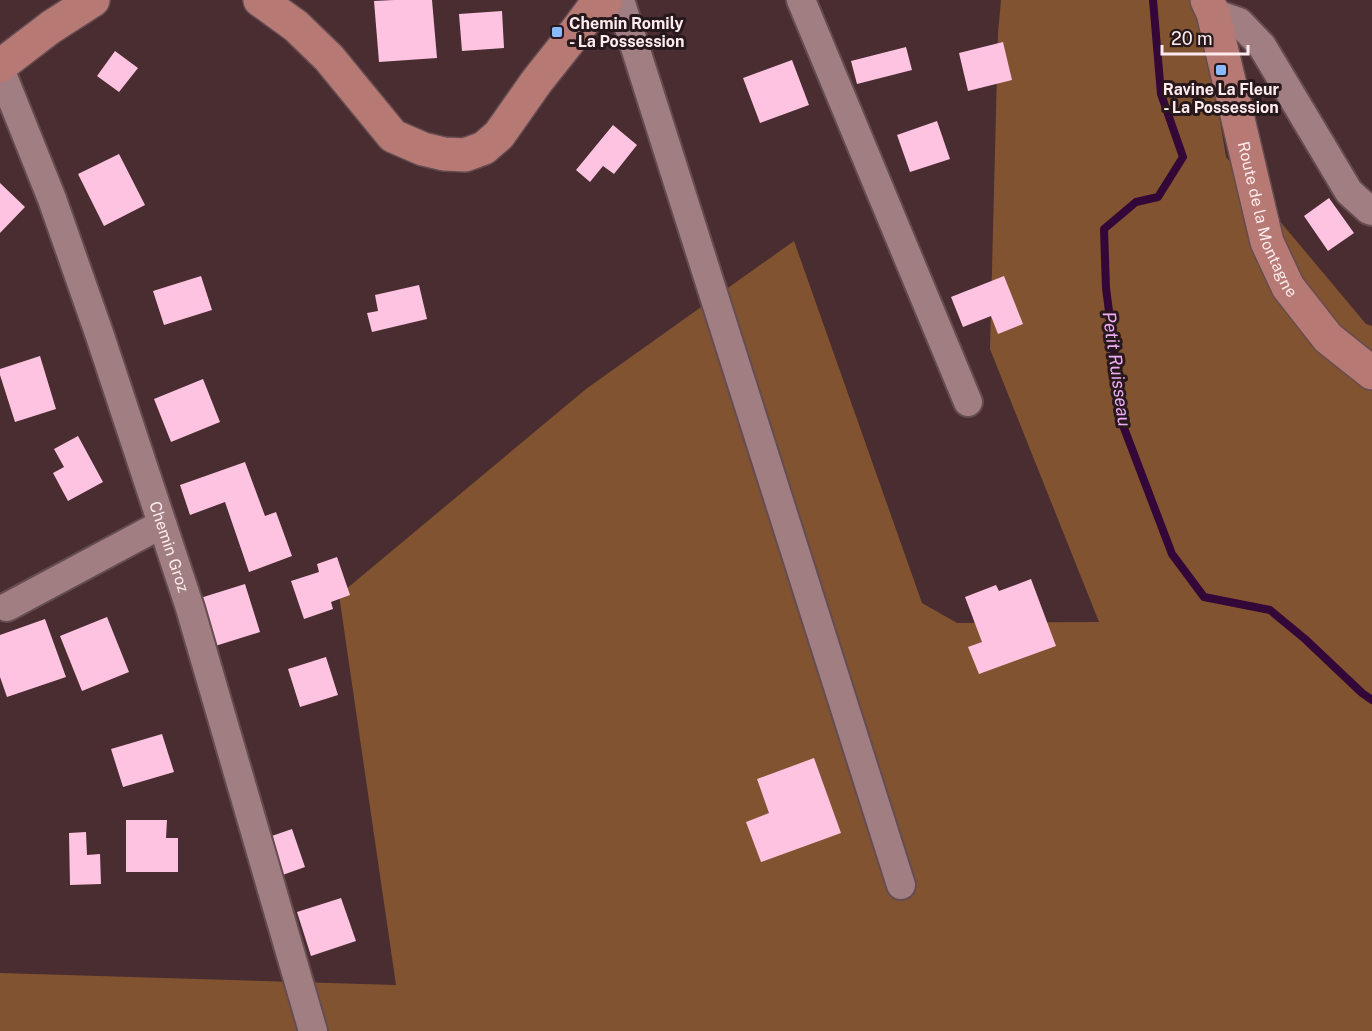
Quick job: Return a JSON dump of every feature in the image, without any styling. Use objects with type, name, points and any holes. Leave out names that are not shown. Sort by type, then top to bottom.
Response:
[{"type":"main road","points":[[0,68],[51,27],[93,0]]},
{"type":"main road","points":[[260,0],[296,26],[329,58],[393,136],[423,149],[444,154],[465,155],[484,148],[499,135],[537,81],[602,3]]},
{"type":"main road","name":"Route de la Montagne","points":[[1210,6],[1267,242],[1288,287],[1328,338],[1372,373]]},
{"type":"street","points":[[801,0],[968,402]]},
{"type":"street","points":[[602,3],[901,885]]},
{"type":"street","points":[[1210,6],[1239,22],[1262,46],[1349,192],[1372,211]]},
{"type":"street","name":"Chemin Groz","points":[[0,68],[52,199],[162,524],[193,620],[313,1031]]},
{"type":"street","points":[[7,607],[162,524]]},
{"type":"shaded area","points":[[1001,0],[1200,0],[1226,157],[1366,324],[1372,326],[1372,1031],[0,1031],[0,973],[396,985],[339,595],[586,389],[794,241],[922,603],[957,623],[1099,622],[990,349],[998,33]]},
{"type":"building","points":[[432,0],[437,58],[379,62],[374,1]]},
{"type":"building","points":[[502,11],[504,48],[462,51],[459,14]]},
{"type":"building","points":[[1003,42],[1012,80],[968,91],[959,53]]},
{"type":"building","points":[[906,47],[912,70],[857,84],[851,61]]},
{"type":"building","points":[[115,51],[138,68],[119,92],[97,76]]},
{"type":"building","points":[[792,60],[809,105],[760,123],[743,78]]},
{"type":"building","points":[[937,121],[950,159],[910,172],[897,135]]},
{"type":"building","points":[[613,125],[637,145],[614,174],[603,166],[590,182],[576,170]]},
{"type":"building","points":[[119,154],[145,205],[104,226],[78,174]]},
{"type":"building","points":[[0,183],[25,207],[0,233]]},
{"type":"building","points":[[1329,198],[1354,233],[1328,251],[1304,216]]},
{"type":"building","points":[[201,276],[212,310],[164,325],[153,291]]},
{"type":"building","points":[[1004,276],[1023,324],[998,334],[991,316],[963,327],[951,297]]},
{"type":"building","points":[[419,285],[427,319],[372,332],[367,313],[378,311],[375,295]]},
{"type":"building","points":[[40,356],[56,409],[15,422],[0,369]]},
{"type":"building","points":[[203,379],[220,422],[171,442],[154,399]]},
{"type":"building","points":[[78,436],[103,482],[68,501],[53,473],[64,467],[54,449]]},
{"type":"building","points":[[245,462],[265,516],[276,512],[292,556],[249,572],[225,502],[190,515],[180,485]]},
{"type":"building","points":[[337,557],[350,595],[331,602],[333,609],[304,619],[291,581],[319,572],[317,564]]},
{"type":"building","points":[[1031,579],[1056,646],[979,674],[968,647],[982,642],[965,597],[996,585],[999,591]]},
{"type":"building","points":[[245,584],[260,632],[212,647],[197,599]]},
{"type":"building","points":[[107,617],[129,672],[82,691],[60,636]]},
{"type":"building","points":[[45,619],[66,677],[7,697],[0,677],[0,635]]},
{"type":"building","points":[[326,657],[338,695],[300,707],[288,669]]},
{"type":"building","points":[[162,734],[174,772],[123,787],[111,749]]},
{"type":"building","points":[[814,758],[841,833],[761,862],[746,822],[769,813],[757,779]]},
{"type":"building","points":[[126,820],[167,820],[166,838],[178,838],[178,872],[126,872]]},
{"type":"building","points":[[292,829],[305,867],[277,877],[263,839]]},
{"type":"building","points":[[86,832],[87,855],[100,854],[101,884],[70,885],[69,833]]},
{"type":"building","points":[[341,898],[356,941],[311,956],[297,912]]},
{"type":"waterway","name":"Petit Ruisseau","points":[[1153,0],[1161,94],[1183,157],[1158,197],[1136,202],[1104,229],[1106,288],[1124,428],[1172,554],[1204,597],[1270,610],[1372,700]]},
{"type":"place","name":"Chemin Romily - La Possession","points":[[557,32]]},
{"type":"place","name":"Ravine La Fleur - La Possession","points":[[1221,70]]}]
